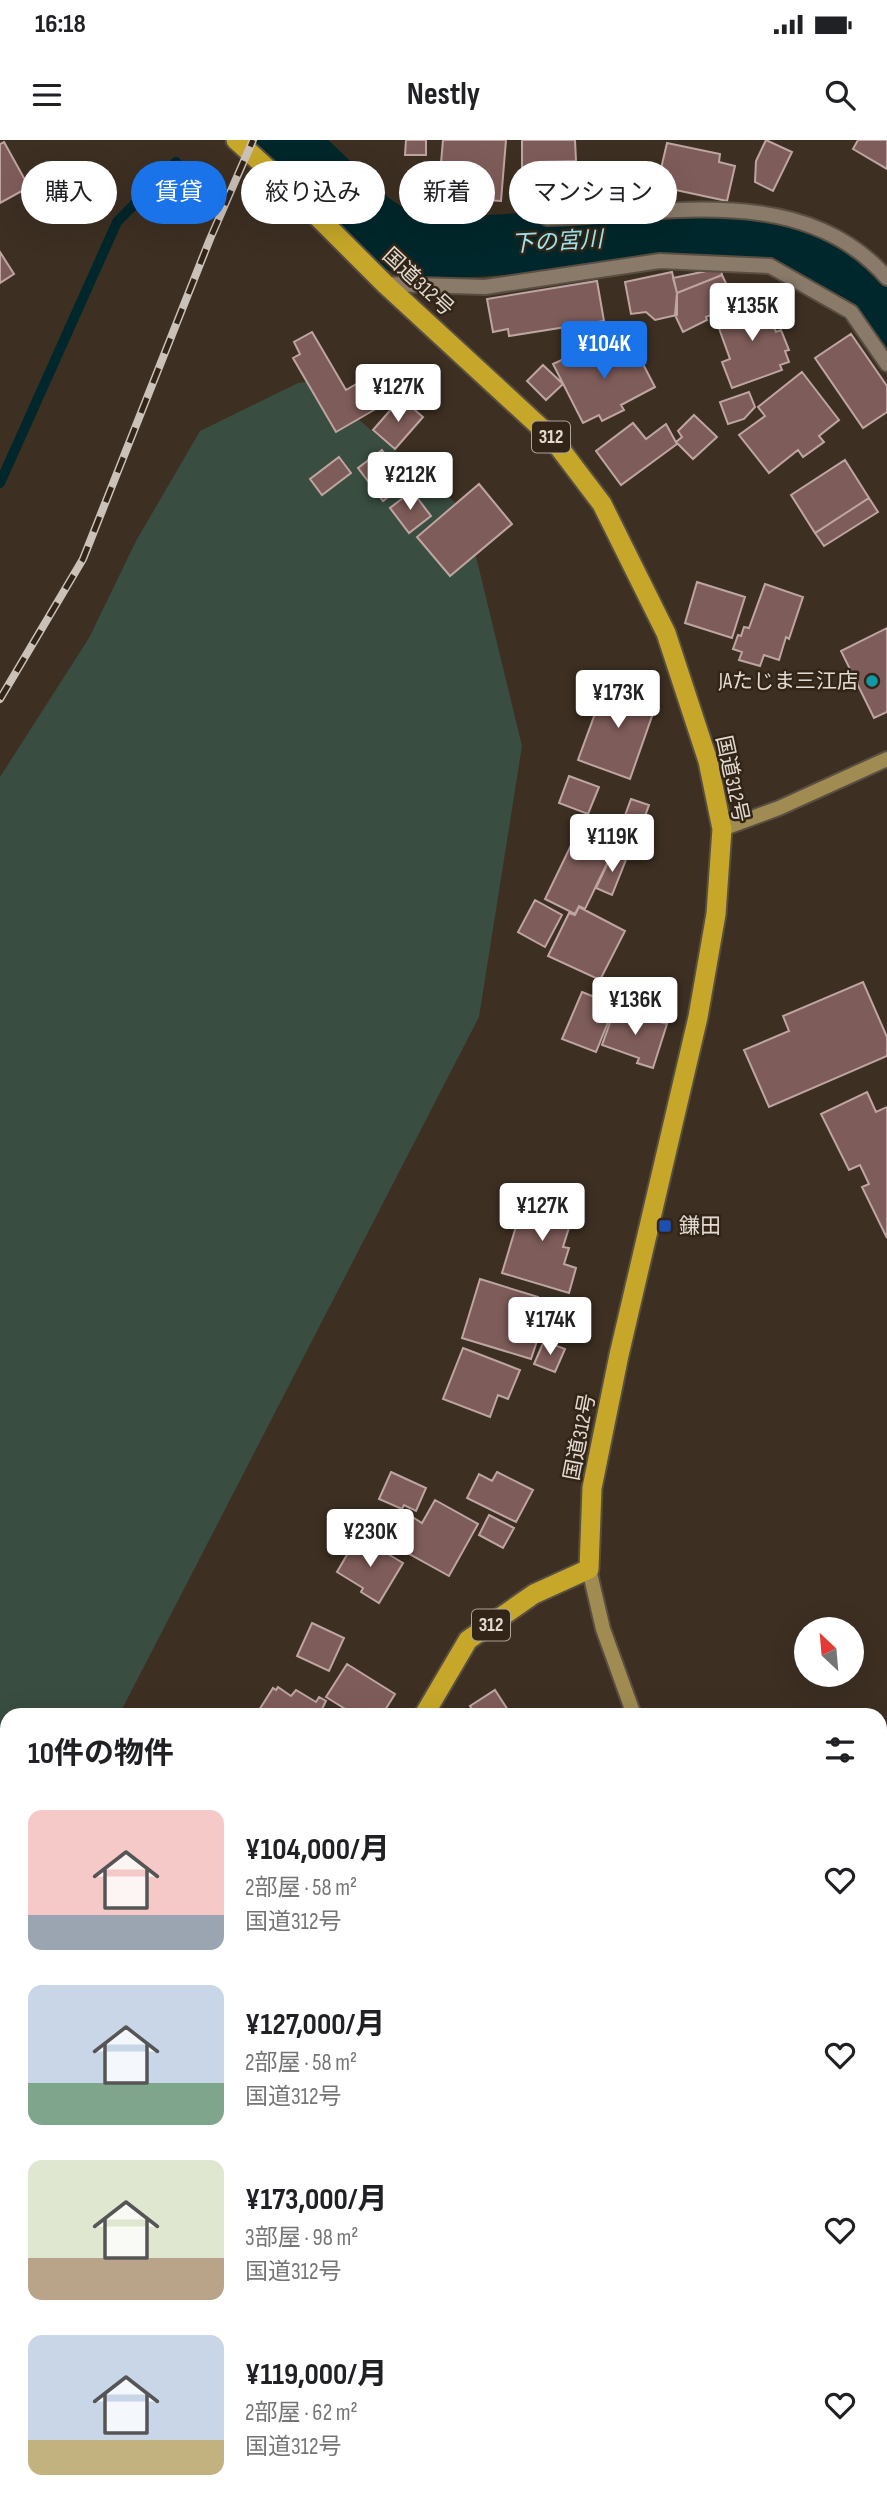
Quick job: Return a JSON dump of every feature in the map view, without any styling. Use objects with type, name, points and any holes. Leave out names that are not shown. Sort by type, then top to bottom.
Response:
[{"type":"highway","name":"国道312号","points":[[236,140],[293,192],[385,284],[552,438],[602,504],[666,634],[708,761],[722,829],[716,914],[698,1017],[619,1355],[592,1488],[589,1569]]},
{"type":"highway","name":"312","points":[[428,1708],[468,1640],[534,1594],[589,1569]]},
{"type":"main road","points":[[722,829],[779,808],[887,759]]},
{"type":"main road","points":[[589,1569],[603,1629],[631,1708]]},
{"type":"street","points":[[677,209],[776,215],[815,227],[858,250],[887,278]]},
{"type":"street","points":[[385,284],[485,287],[660,261],[770,266],[851,312],[887,363]]},
{"type":"green space","points":[[314,381],[465,511],[522,746],[479,1017],[123,1708],[0,1708],[0,777],[89,638],[136,541],[200,431],[298,383]]},
{"type":"building","points":[[406,140],[426,140],[426,155],[405,155]]},
{"type":"building","points":[[443,140],[506,140],[501,201],[495,201],[495,161],[441,161]]},
{"type":"building","points":[[522,140],[575,140],[576,161],[522,161]]},
{"type":"building","points":[[766,140],[792,152],[773,191],[755,182],[756,161]]},
{"type":"building","points":[[858,140],[887,140],[887,169],[853,149]]},
{"type":"building","points":[[4,142],[21,173],[21,191],[0,203],[0,144]]},
{"type":"building","points":[[667,143],[720,154],[719,162],[735,166],[727,201],[677,190],[677,161],[663,161]]},
{"type":"building","points":[[0,252],[14,274],[0,283]]},
{"type":"building","points":[[721,268],[722,275],[677,293],[673,278]]},
{"type":"building","points":[[672,272],[677,293],[677,315],[655,320],[646,312],[631,314],[625,282]]},
{"type":"building","points":[[722,275],[736,304],[706,317],[707,320],[683,332],[675,315],[677,293]]},
{"type":"building","points":[[597,281],[604,321],[509,336],[508,329],[493,332],[487,299]]},
{"type":"building","points":[[762,293],[776,332],[781,330],[789,350],[785,351],[789,362],[780,365],[782,370],[732,388],[722,362],[730,359],[716,320],[740,310],[737,302]]},
{"type":"building","points":[[312,332],[346,390],[377,372],[393,399],[336,432],[293,358],[300,354],[294,342]]},
{"type":"building","points":[[851,334],[887,386],[887,412],[863,428],[815,358]]},
{"type":"building","points":[[630,339],[655,387],[621,405],[624,410],[602,421],[599,415],[583,423],[553,364],[572,355],[575,362],[602,348],[604,352]]},
{"type":"building","points":[[543,365],[563,384],[546,400],[527,381]]},
{"type":"building","points":[[802,372],[839,420],[819,436],[824,442],[803,457],[798,450],[769,473],[739,435],[765,416],[758,407]]},
{"type":"building","points":[[749,392],[755,407],[744,419],[728,424],[720,402]]},
{"type":"building","points":[[401,398],[423,417],[395,449],[373,430]]},
{"type":"building","points":[[694,415],[717,437],[693,459],[676,442],[682,437],[678,431]]},
{"type":"building","points":[[633,423],[646,439],[666,424],[677,444],[621,485],[596,451]]},
{"type":"building","points":[[382,450],[407,482],[383,501],[358,468]]},
{"type":"building","points":[[339,457],[351,473],[322,495],[310,479]]},
{"type":"building","points":[[845,460],[869,498],[815,533],[791,495]]},
{"type":"building","points":[[479,484],[512,524],[450,576],[417,537]]},
{"type":"building","points":[[412,491],[431,516],[409,533],[390,508]]},
{"type":"building","points":[[869,498],[878,512],[824,546],[815,533]]},
{"type":"building","points":[[697,582],[745,597],[732,638],[685,623]]},
{"type":"building","points":[[765,584],[803,597],[779,660],[764,655],[760,666],[739,660],[742,652],[733,649],[744,627],[749,628]]},
{"type":"building","name":"JAたじま三江店","points":[[887,628],[887,712],[874,718],[841,651]]},
{"type":"building","points":[[607,681],[658,699],[630,779],[578,760]]},
{"type":"building","points":[[569,776],[599,787],[588,814],[559,803]]},
{"type":"building","points":[[631,799],[649,805],[637,838],[619,832]]},
{"type":"building","points":[[576,835],[613,851],[585,909],[579,906],[575,914],[545,899]]},
{"type":"building","points":[[613,852],[627,857],[612,895],[596,888]]},
{"type":"building","points":[[535,900],[562,915],[545,947],[518,932]]},
{"type":"building","points":[[579,907],[625,931],[600,980],[548,956],[569,913],[575,915]]},
{"type":"building","points":[[863,982],[887,1037],[887,1056],[769,1107],[744,1050],[789,1031],[783,1016]]},
{"type":"building","points":[[582,992],[615,1005],[596,1052],[562,1039]]},
{"type":"building","points":[[615,1009],[667,1024],[653,1068],[637,1063],[639,1058],[602,1045]]},
{"type":"building","points":[[867,1092],[876,1112],[887,1107],[887,1238],[862,1187],[869,1184],[860,1165],[849,1170],[821,1114]]},
{"type":"building","points":[[527,1190],[576,1205],[563,1247],[569,1248],[564,1264],[576,1268],[569,1293],[502,1273]]},
{"type":"building","points":[[480,1279],[538,1297],[537,1303],[554,1308],[549,1322],[544,1320],[531,1359],[462,1338]]},
{"type":"building","points":[[544,1341],[565,1349],[555,1372],[534,1364]]},
{"type":"building","points":[[463,1348],[520,1370],[508,1399],[498,1395],[490,1417],[443,1399]]},
{"type":"building","points":[[391,1472],[426,1488],[416,1511],[404,1505],[402,1509],[379,1499]]},
{"type":"building","points":[[497,1472],[533,1490],[516,1522],[467,1498],[479,1474],[492,1481]]},
{"type":"building","points":[[435,1500],[478,1524],[449,1576],[386,1541],[403,1511],[422,1523]]},
{"type":"building","points":[[489,1515],[514,1528],[503,1548],[479,1535]]},
{"type":"building","points":[[358,1536],[403,1563],[379,1603],[361,1592],[363,1588],[337,1572]]},
{"type":"building","points":[[312,1623],[344,1638],[329,1671],[297,1656]]},
{"type":"building","points":[[347,1664],[395,1694],[386,1708],[344,1708],[326,1697]]},
{"type":"building","points":[[278,1687],[291,1696],[296,1690],[316,1702],[319,1697],[326,1701],[322,1708],[260,1708],[273,1688],[276,1690]]},
{"type":"building","points":[[495,1690],[507,1708],[471,1708],[470,1706]]},
{"type":"waterway","name":"下の宮川","points":[[284,140],[371,223],[400,242],[427,249],[708,233],[778,243],[824,263],[887,317]]},
{"type":"waterway","points":[[0,483],[117,222],[131,208]]},
{"type":"railway","points":[[0,699],[83,559],[210,239],[253,140]]},
{"type":"place","name":"JAたじま三江店","points":[[872,681]]},
{"type":"place","name":"鎌田","points":[[665,1226]]}]
